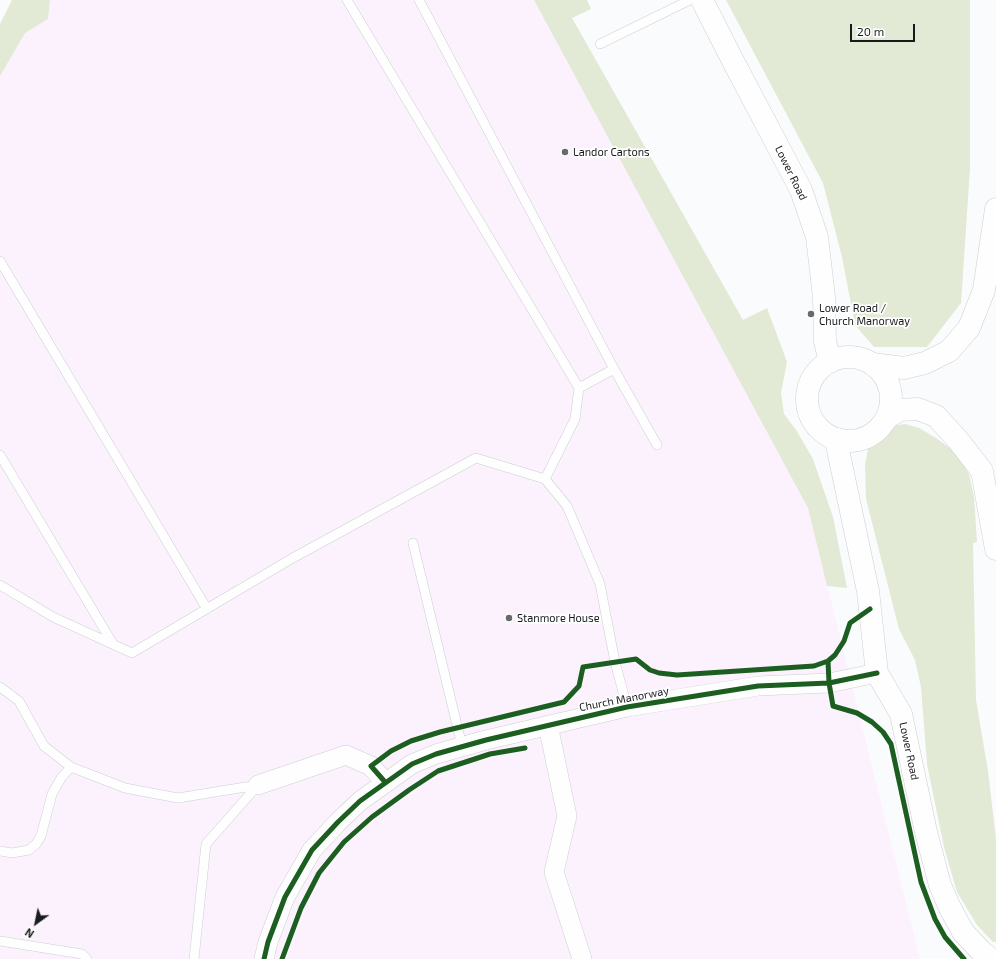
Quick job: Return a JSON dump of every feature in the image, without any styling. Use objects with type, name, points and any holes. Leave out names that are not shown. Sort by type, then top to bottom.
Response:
[{"type":"main road","name":"Lower Road","points":[[702,0],[801,190],[817,237],[824,297],[825,341],[830,362]]},
{"type":"main road","points":[[996,209],[984,290],[969,328],[950,350],[925,363],[904,368],[872,364],[857,358],[842,358],[830,362],[818,370],[810,383],[807,397],[811,417],[820,429],[832,438],[838,439],[856,440],[866,437],[878,429],[887,418],[900,410],[918,409],[936,416],[958,440],[982,471],[996,549]]},
{"type":"main road","points":[[872,364],[883,374],[889,387],[891,401],[887,418]]},
{"type":"main road","name":"Lower Road","points":[[838,439],[838,450],[868,591],[877,673],[901,714],[926,832],[940,884],[949,906],[963,932],[990,959]]},
{"type":"street","name":"Church Manorway","points":[[264,959],[268,942],[285,897],[312,850],[360,801],[412,764],[436,754],[462,746],[627,708],[758,686],[829,683],[877,673]]},
{"type":"street","points":[[548,725],[568,816],[554,872],[582,959]]},
{"type":"street","points":[[258,785],[346,755],[371,766],[385,782]]},
{"type":"lane","points":[[347,0],[579,388],[575,418],[545,479]]},
{"type":"lane","points":[[419,0],[614,369],[657,445]]},
{"type":"lane","points":[[600,44],[690,0]]},
{"type":"lane","points":[[0,261],[207,609]]},
{"type":"lane","points":[[579,388],[614,369]]},
{"type":"lane","points":[[0,455],[113,645]]},
{"type":"lane","points":[[0,585],[53,617],[132,653],[291,559],[476,458],[545,479],[567,506],[600,584],[614,656],[627,708]]},
{"type":"lane","points":[[413,543],[462,746]]},
{"type":"lane","points":[[0,687],[19,701],[44,746],[71,767],[125,788],[178,798],[258,785]]},
{"type":"lane","points":[[0,851],[12,853],[29,850],[36,844],[41,836],[52,794],[61,778],[71,767]]},
{"type":"lane","points":[[194,959],[206,844],[258,785]]},
{"type":"lane","points":[[0,941],[82,954],[87,959]]},
{"type":"shaded area","points":[[50,0],[534,0],[808,508],[920,959],[0,959],[0,76],[25,33],[48,19]]},
{"type":"green space","points":[[12,0],[50,0],[48,19],[25,33],[0,76],[0,24]]},
{"type":"green space","points":[[534,0],[587,0],[591,9],[572,18],[743,320],[767,308],[787,362],[781,393],[784,414],[796,430],[813,459],[833,517],[847,588],[827,586],[808,508]]},
{"type":"green space","points":[[726,0],[970,0],[970,168],[961,303],[927,347],[874,347],[855,325],[842,257],[823,183]]},
{"type":"green space","points":[[905,424],[919,428],[955,452],[969,474],[974,497],[977,542],[973,543],[976,700],[988,771],[996,839],[996,942],[993,942],[977,925],[957,892],[944,847],[927,764],[921,687],[915,660],[899,629],[866,499],[865,465],[869,444],[879,434],[893,426]]},
{"type":"cycle path","points":[[385,782],[371,766],[391,751],[411,741],[440,732],[564,702],[579,686],[583,667],[636,659],[650,670],[659,673],[677,675],[814,666],[828,661],[835,655],[844,641],[850,623],[870,609]]},
{"type":"cycle path","points":[[828,661],[829,683],[833,706],[857,713],[872,722],[883,732],[891,744],[921,882],[935,919],[945,937],[964,959]]},
{"type":"cycle path","points":[[264,959],[268,942],[285,897],[312,850],[360,801],[412,764],[436,754],[486,740],[627,707],[758,686],[829,683],[877,673]]},
{"type":"cycle path","points":[[282,959],[301,908],[319,873],[344,842],[372,817],[438,771],[490,754],[525,748]]},
{"type":"place","name":"Landor Cartons","points":[[565,152]]},
{"type":"place","name":"Lower Road / Church Manorway","points":[[811,314]]},
{"type":"place","name":"Stanmore House","points":[[509,618]]}]
